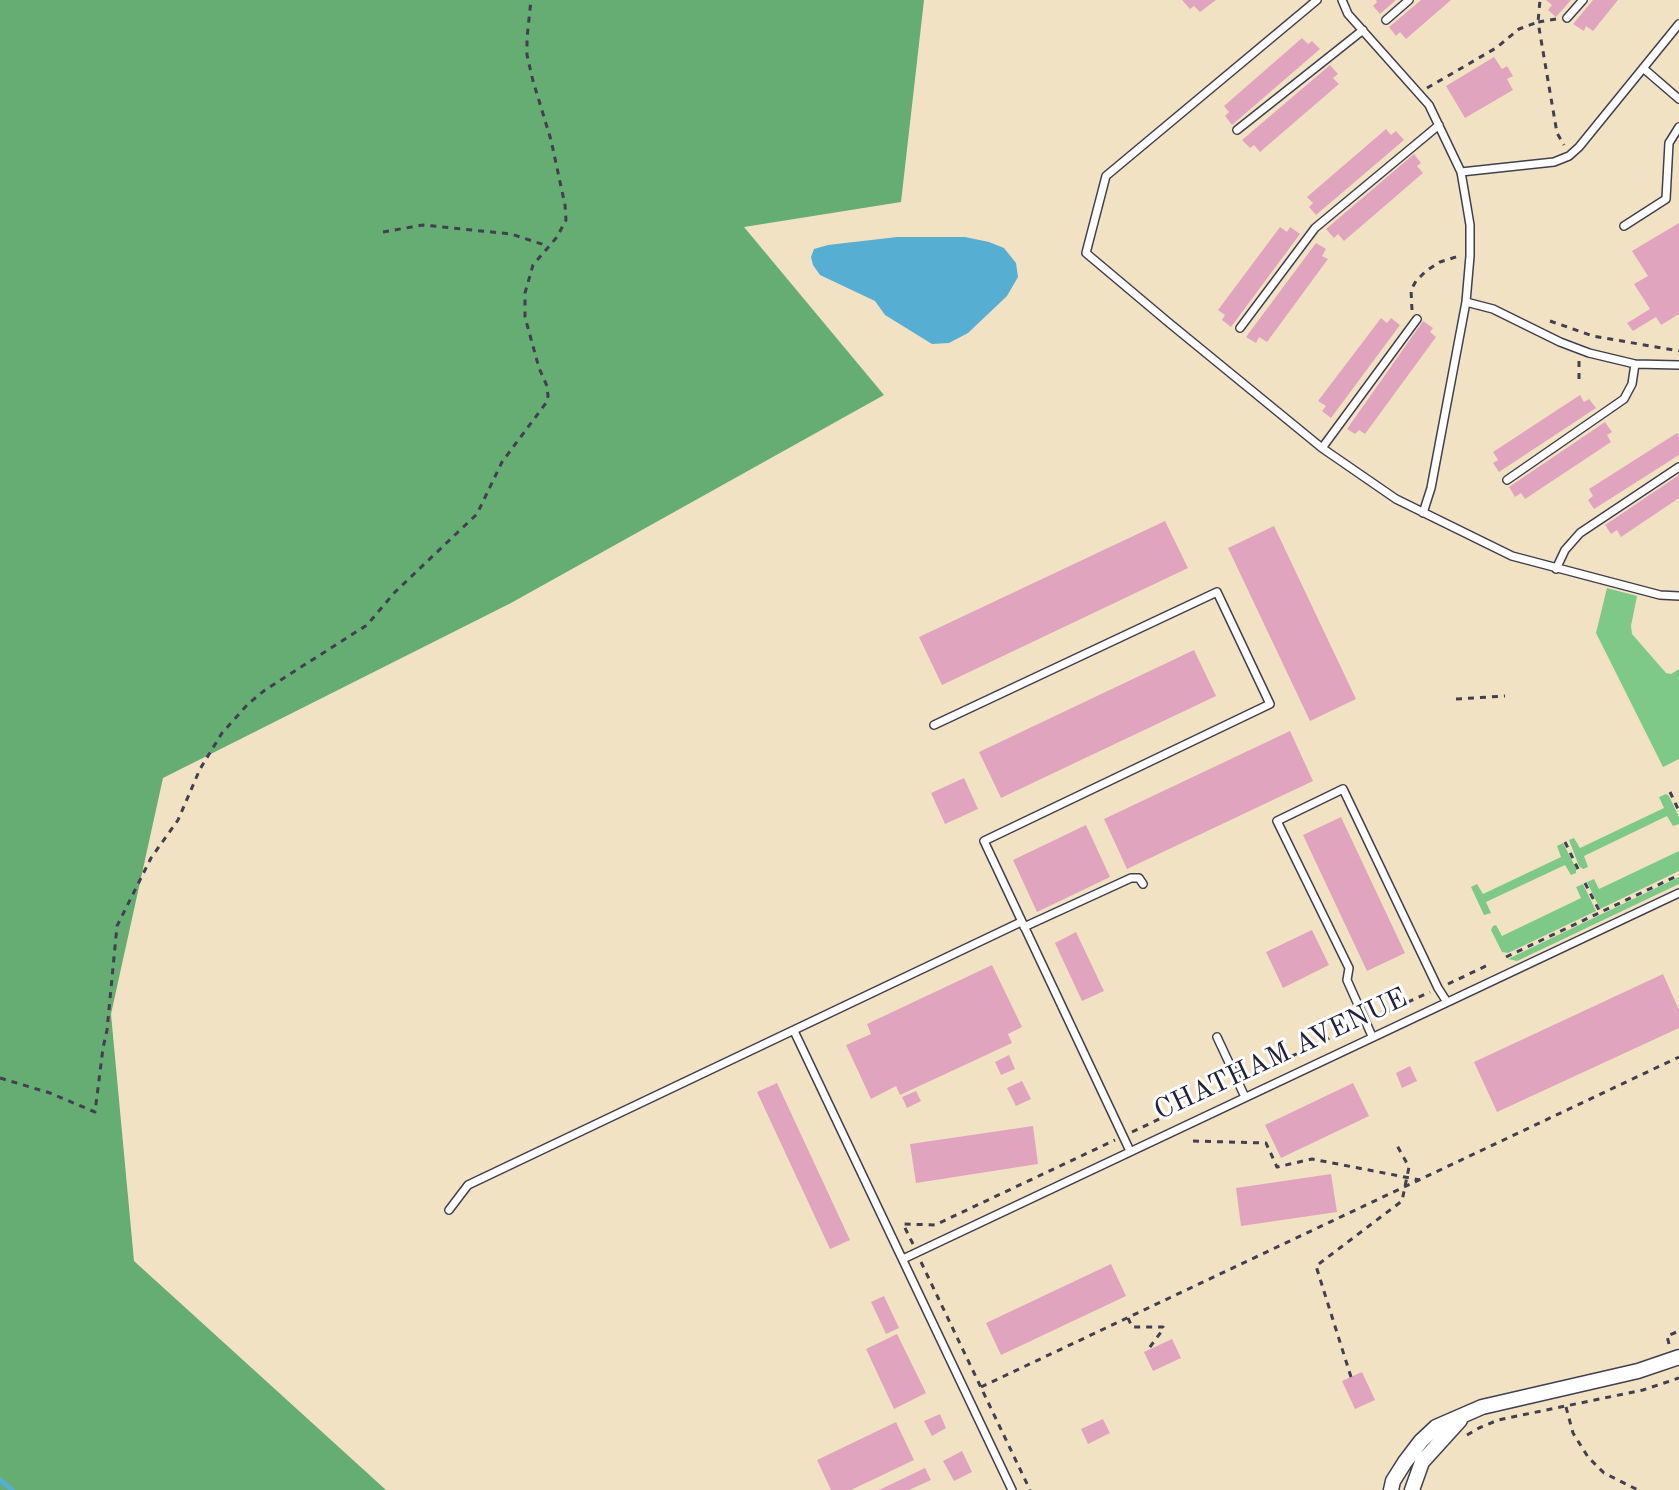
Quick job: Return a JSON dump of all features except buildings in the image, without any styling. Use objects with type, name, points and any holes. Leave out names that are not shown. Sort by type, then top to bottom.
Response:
[{"type":"street","points":[[1391,1490],[1393,1481],[1421,1441],[1436,1427],[1482,1407],[1638,1371],[1679,1357]]},
{"type":"street","points":[[1412,1490],[1422,1462],[1469,1412]]},
{"type":"lane","points":[[1317,0],[1106,176],[1086,253],[1322,448],[1396,499],[1512,556],[1660,595],[1679,596]]},
{"type":"lane","points":[[1342,0],[1348,14],[1429,105],[1461,172],[1470,225],[1466,302],[1431,488],[1423,513]]},
{"type":"lane","points":[[1386,20],[1409,0]]},
{"type":"lane","points":[[1567,18],[1583,0]]},
{"type":"lane","points":[[1461,172],[1554,162],[1569,156],[1679,24]]},
{"type":"lane","points":[[1237,130],[1363,30]]},
{"type":"lane","points":[[1643,68],[1679,99]]},
{"type":"lane","points":[[1240,328],[1315,228],[1439,125]]},
{"type":"lane","points":[[1624,226],[1666,199],[1669,143],[1679,127]]},
{"type":"lane","points":[[1466,302],[1493,309],[1589,353],[1635,364],[1679,365]]},
{"type":"lane","points":[[1322,448],[1417,319]]},
{"type":"lane","points":[[1507,480],[1624,399],[1632,384],[1635,364]]},
{"type":"lane","points":[[1556,569],[1565,550],[1580,533],[1679,467]]},
{"type":"lane","points":[[934,725],[1217,592],[1270,704],[984,841],[1130,1151]]},
{"type":"lane","points":[[1372,1036],[1347,980],[1349,968],[1277,821],[1343,789],[1447,1002]]},
{"type":"lane","points":[[449,1210],[468,1185],[794,1031],[1131,878],[1139,878],[1143,884]]},
{"type":"lane","name":"CHATHAM AVENUE","points":[[903,1259],[1679,893]]},
{"type":"lane","points":[[794,1031],[1012,1490]]},
{"type":"lane","points":[[1217,1037],[1245,1097]]},
{"type":"path","points":[[0,1078],[50,1093],[95,1112],[117,926],[151,858],[178,820],[200,769],[222,733],[265,690],[367,625],[395,592],[477,514],[502,462],[546,403],[548,391],[524,305],[533,265],[557,237],[566,220],[551,140],[527,55],[531,0]]},
{"type":"path","points":[[1540,0],[1538,22],[1557,133],[1569,156]]},
{"type":"path","points":[[1419,93],[1496,48],[1515,31],[1538,22],[1567,18]]},
{"type":"path","points":[[383,232],[423,225],[511,234],[548,246]]},
{"type":"path","points":[[1550,321],[1593,336],[1679,351]]},
{"type":"path","points":[[1456,699],[1505,696]]},
{"type":"path","points":[[1670,792],[1679,811]]},
{"type":"path","points":[[1565,842],[1579,871]]},
{"type":"path","points":[[1506,957],[1679,875]]},
{"type":"path","points":[[1585,883],[1600,912]]},
{"type":"path","points":[[1030,1490],[903,1224],[935,1225],[1488,965]]},
{"type":"path","points":[[966,1394],[1679,1057]]},
{"type":"path","points":[[1193,1141],[1266,1143],[1277,1167],[1312,1159],[1420,1180]]},
{"type":"path","points":[[1351,1377],[1316,1266],[1402,1201],[1409,1167],[1395,1142]]},
{"type":"path","points":[[1128,1318],[1132,1327],[1164,1328],[1147,1351]]},
{"type":"path","points":[[1667,1336],[1679,1331]]},
{"type":"path","points":[[1457,1442],[1498,1420],[1643,1390],[1679,1378]]},
{"type":"path","points":[[1561,1389],[1573,1433],[1588,1457],[1604,1473],[1638,1490]]},
{"type":"green space","points":[[0,0],[924,0],[901,202],[744,227],[884,395],[511,603],[163,778],[111,1014],[134,1261],[386,1490],[0,1490]]},
{"type":"green space","points":[[1607,588],[1637,596],[1632,634],[1666,673],[1671,674],[1679,669],[1679,759],[1663,767],[1596,633]]},
{"type":"green space","points":[[1666,794],[1679,817],[1679,824],[1673,826],[1667,816],[1584,856],[1588,867],[1583,869],[1579,866],[1569,840],[1574,838],[1580,848],[1664,808],[1659,797]]},
{"type":"green space","points":[[1563,843],[1576,873],[1571,875],[1565,865],[1486,902],[1491,913],[1484,915],[1471,887],[1477,884],[1483,894],[1561,857],[1557,846]]},
{"type":"green space","points":[[1679,851],[1679,871],[1600,909],[1587,882],[1594,879],[1599,889]]},
{"type":"green space","points":[[1679,877],[1679,884],[1517,961],[1508,959]]},
{"type":"green space","points":[[1583,884],[1596,911],[1508,953],[1502,952],[1491,930],[1493,926],[1496,925],[1502,936],[1581,898],[1576,887]]},
{"type":"water","points":[[897,237],[965,237],[989,242],[1004,248],[1016,263],[1018,277],[1007,296],[968,333],[949,343],[932,344],[885,315],[875,301],[820,275],[813,265],[811,257],[814,249]]},
{"type":"waterway","points":[[0,1480],[12,1490]]}]
